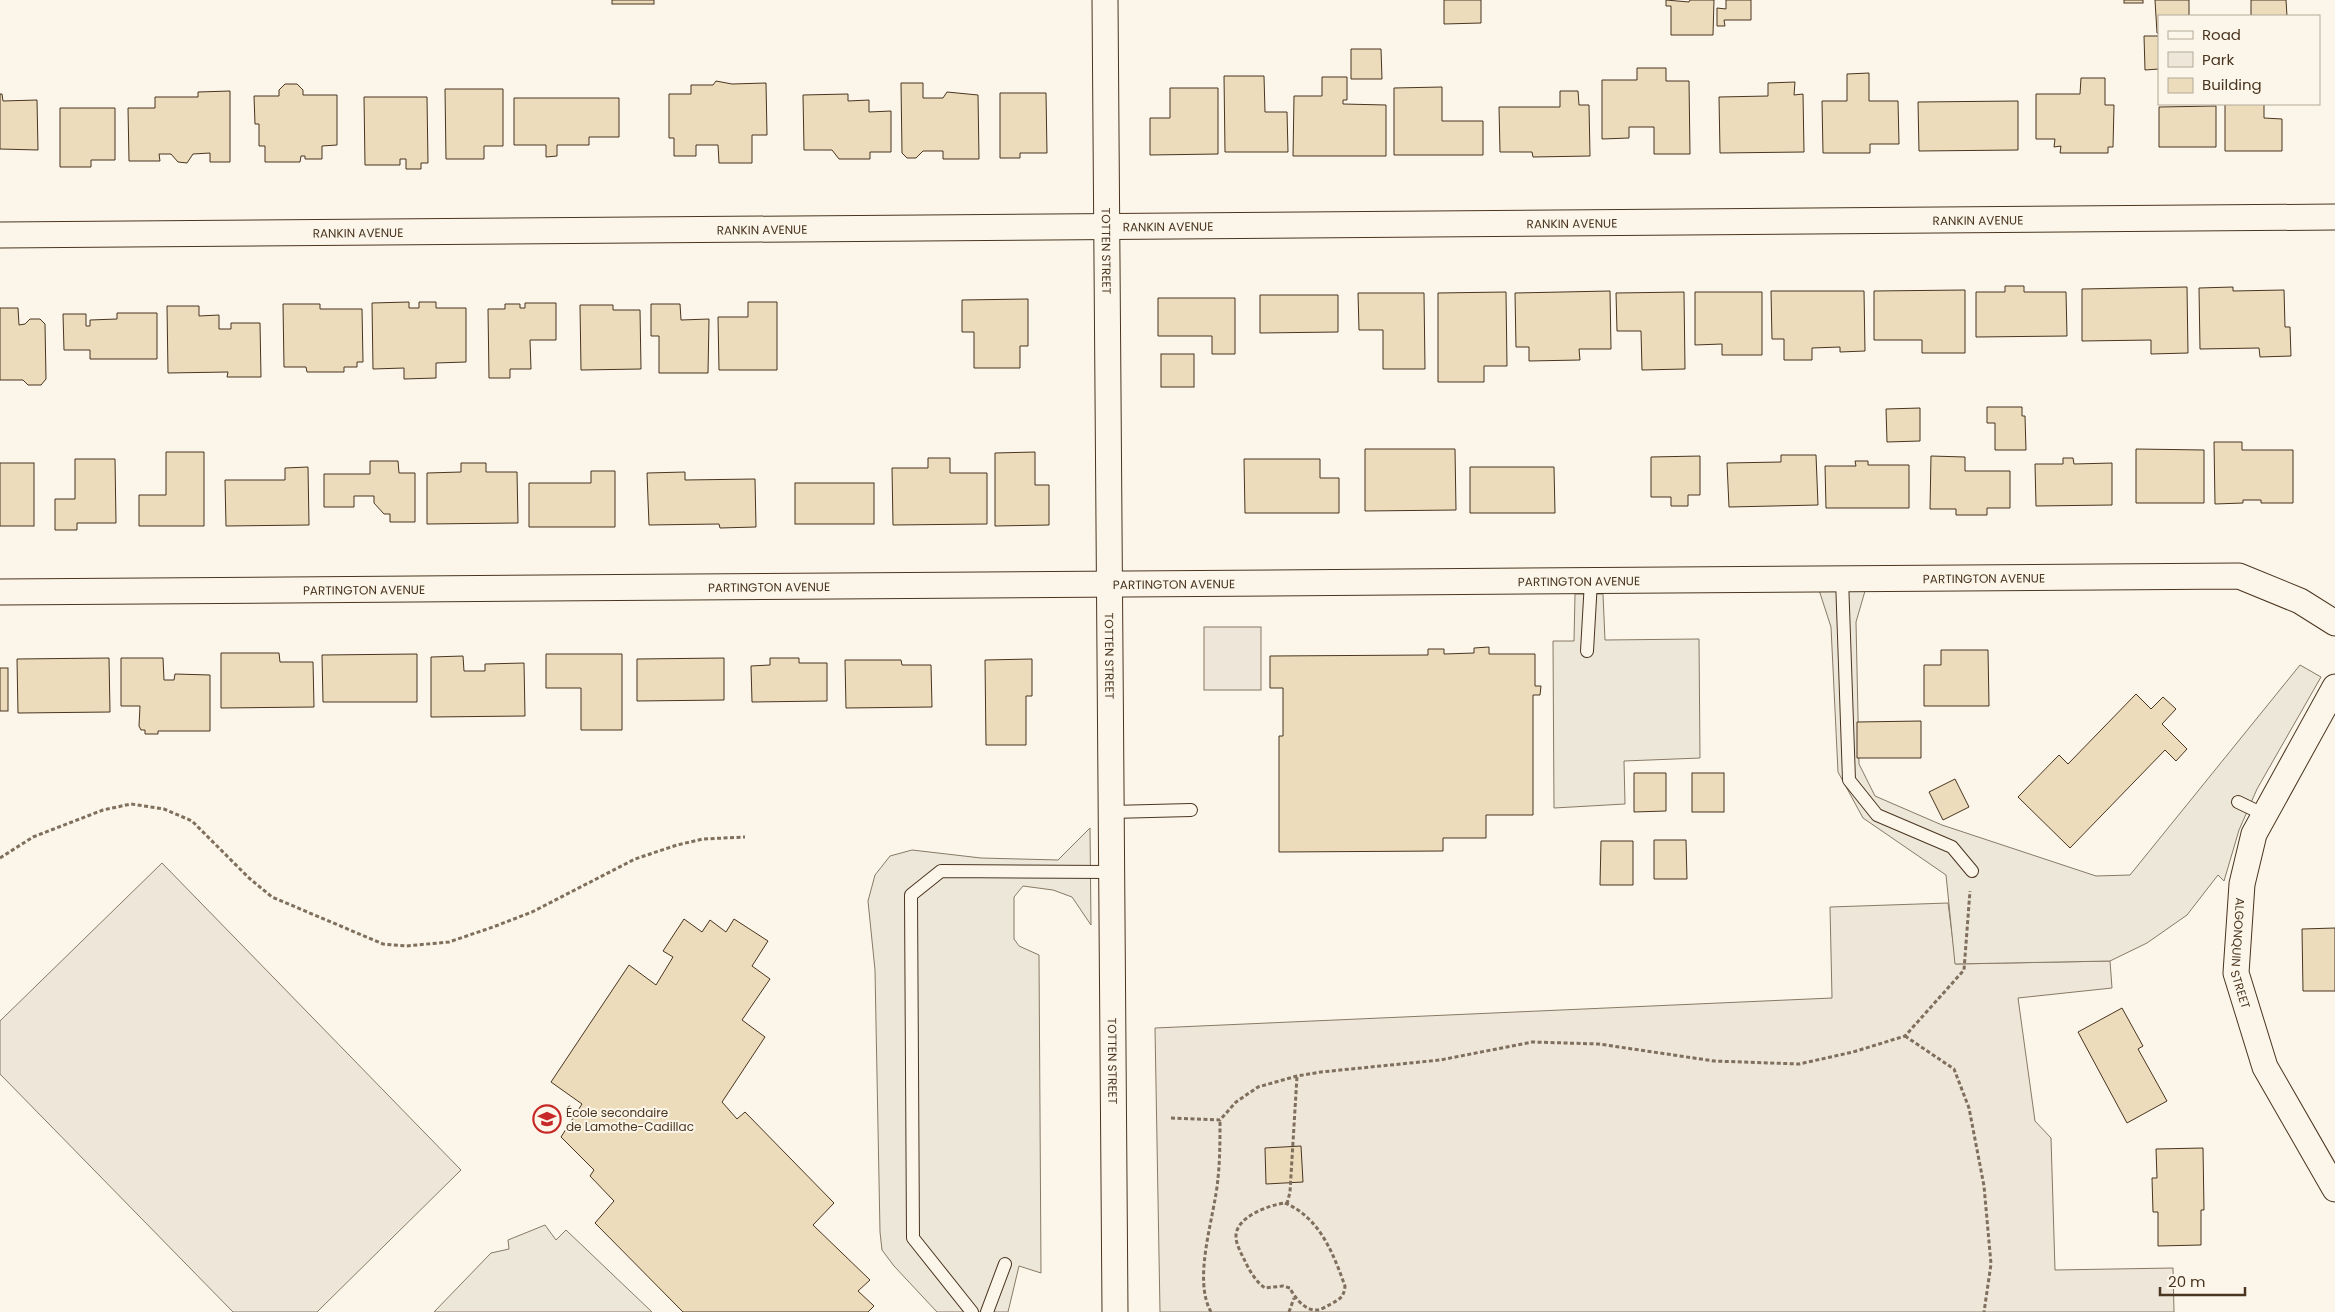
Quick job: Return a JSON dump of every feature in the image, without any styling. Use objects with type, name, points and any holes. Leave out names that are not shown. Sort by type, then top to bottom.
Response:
[{"type":"street","name":"TOTTEN STREET","points":[[1105,0],[1115,1312]]},
{"type":"street","name":"RANKIN AVENUE","points":[[0,235],[2335,217]]},
{"type":"street","name":"PARTINGTON AVENUE","points":[[0,592],[2239,576],[2300,600],[2335,623]]},
{"type":"street","name":"ALGONQUIN STREET","points":[[2335,687],[2254,834],[2242,884],[2236,973],[2265,1067],[2335,1189]]},
{"type":"lane","points":[[1842,579],[1849,780],[1877,815],[1952,847],[1972,871]]},
{"type":"lane","points":[[1587,652],[1590,581]]},
{"type":"lane","points":[[2238,802],[2265,815]]},
{"type":"lane","points":[[1111,812],[1191,810]]},
{"type":"lane","points":[[972,1312],[913,1238],[911,895],[942,871],[1111,872]]},
{"type":"lane","points":[[987,1312],[1005,1264]]},
{"type":"path","points":[[0,858],[33,837],[103,810],[131,804],[164,809],[192,821],[249,878],[272,897],[383,944],[406,946],[449,942],[493,927],[532,912],[635,859],[677,845],[703,839],[745,837]]},
{"type":"path","points":[[1211,1312],[1208,1306],[1203,1274],[1218,1179],[1220,1120],[1236,1102],[1258,1087],[1297,1076],[1321,1072],[1440,1060],[1532,1042],[1600,1044],[1714,1061],[1799,1064],[1853,1052],[1905,1036],[1964,970],[1972,871]]},
{"type":"path","points":[[1905,1036],[1954,1069],[1969,1108],[1984,1186],[1991,1264],[1984,1312]]},
{"type":"path","points":[[1287,1204],[1290,1192],[1297,1076]]},
{"type":"path","points":[[1171,1118],[1220,1120]]},
{"type":"path","points":[[1287,1204],[1296,1208],[1308,1218],[1326,1240],[1345,1286],[1344,1294],[1340,1300],[1316,1310],[1311,1309],[1294,1298],[1290,1288],[1283,1286],[1265,1288],[1260,1285],[1247,1266],[1236,1238],[1238,1228],[1251,1217],[1275,1205],[1287,1204]]},
{"type":"path","points":[[1289,1312],[1294,1298]]},
{"type":"green space","points":[[1204,627],[1261,627],[1261,690],[1204,690]]},
{"type":"green space","points":[[162,863],[461,1170],[317,1312],[233,1312],[0,1074],[0,1021]]},
{"type":"green space","points":[[1948,903],[1956,964],[2110,961],[2112,988],[2018,998],[2035,1121],[2051,1138],[2055,1270],[2173,1268],[2174,1312],[1160,1312],[1155,1028],[1832,998],[1830,907]]},
{"type":"shaded area","points":[[1819,590],[1865,591],[1856,622],[1859,764],[1875,796],[1942,825],[2096,876],[2130,875],[2300,665],[2321,677],[2257,789],[2239,830],[2224,881],[2218,875],[2187,915],[2147,943],[2110,961],[1955,964],[1946,875],[1863,818],[1838,772],[1831,627]]},
{"type":"shaded area","points":[[1575,594],[1603,594],[1605,640],[1699,639],[1700,758],[1624,761],[1625,804],[1554,808],[1553,641],[1574,641]]},
{"type":"shaded area","points":[[1090,828],[1091,925],[1072,897],[1053,890],[1023,886],[1014,897],[1014,939],[1019,946],[1039,955],[1041,1273],[1019,1266],[1008,1312],[937,1312],[894,1266],[882,1250],[880,1232],[875,970],[868,901],[875,875],[890,856],[912,850],[981,858],[1058,860]]},
{"type":"shaded area","points":[[545,1225],[556,1240],[566,1230],[652,1312],[434,1312],[491,1253],[509,1249],[508,1240]]},
{"type":"building","points":[[612,0],[654,0],[654,4],[612,4]]},
{"type":"building","points":[[1444,0],[1481,0],[1481,23],[1444,24]]},
{"type":"building","points":[[1666,0],[1689,2],[1690,0],[1714,0],[1713,35],[1671,35],[1671,6],[1666,6]]},
{"type":"building","points":[[1726,0],[1751,0],[1751,20],[1724,20],[1725,26],[1717,26],[1717,8],[1726,9]]},
{"type":"building","points":[[2124,0],[2143,0],[2143,3],[2124,3]]},
{"type":"building","points":[[2155,0],[2189,0],[2189,15],[2158,15],[2157,33]]},
{"type":"building","points":[[2251,0],[2286,0],[2287,15],[2251,15]]},
{"type":"building","points":[[2144,36],[2158,36],[2158,69],[2145,70]]},
{"type":"building","points":[[1351,49],[1381,49],[1382,79],[1351,79]]},
{"type":"building","points":[[1637,68],[1666,68],[1666,81],[1689,81],[1690,154],[1654,154],[1654,127],[1629,127],[1629,138],[1602,139],[1602,80],[1637,80]]},
{"type":"building","points":[[1869,73],[1869,101],[1898,101],[1899,144],[1870,144],[1870,153],[1823,153],[1822,101],[1847,101],[1847,74]]},
{"type":"building","points":[[1224,76],[1264,76],[1265,112],[1287,112],[1288,152],[1225,152]]},
{"type":"building","points":[[1322,77],[1347,77],[1347,100],[1343,100],[1343,104],[1386,105],[1386,156],[1293,156],[1294,96],[1322,96]]},
{"type":"building","points":[[2081,78],[2105,78],[2105,105],[2114,105],[2113,147],[2108,147],[2108,153],[2060,153],[2061,146],[2054,147],[2055,139],[2036,139],[2036,94],[2080,94]]},
{"type":"building","points":[[716,81],[732,84],[766,83],[767,135],[752,135],[752,163],[719,163],[718,145],[696,145],[696,156],[674,156],[674,138],[669,138],[669,94],[691,94],[691,85],[713,85]]},
{"type":"building","points":[[1795,82],[1794,95],[1803,94],[1804,152],[1720,153],[1719,97],[1768,96],[1768,83]]},
{"type":"building","points":[[901,83],[923,83],[923,98],[943,98],[947,92],[978,95],[979,159],[943,159],[943,151],[923,151],[916,158],[907,158],[902,153]]},
{"type":"building","points":[[285,84],[297,84],[303,90],[303,95],[337,95],[337,145],[322,146],[322,159],[305,159],[305,156],[301,156],[300,162],[265,162],[265,146],[259,146],[259,124],[255,124],[254,96],[279,96],[279,90]]},
{"type":"building","points":[[1442,87],[1442,121],[1483,121],[1483,155],[1394,155],[1394,88]]},
{"type":"building","points":[[1170,88],[1218,88],[1218,154],[1150,155],[1150,118],[1170,118]]},
{"type":"building","points":[[445,89],[503,89],[503,146],[484,146],[484,159],[446,159]]},
{"type":"building","points":[[230,91],[230,162],[210,162],[210,153],[193,154],[187,163],[178,162],[171,154],[159,154],[160,161],[129,161],[128,108],[155,108],[155,97],[198,97],[198,92]]},
{"type":"building","points":[[1560,91],[1578,91],[1579,105],[1589,105],[1590,156],[1533,157],[1532,152],[1500,152],[1499,107],[1560,107]]},
{"type":"building","points":[[1000,93],[1046,93],[1047,153],[1020,153],[1020,158],[1000,158]]},
{"type":"building","points":[[0,94],[2,94],[3,101],[37,100],[38,150],[0,149]]},
{"type":"building","points":[[848,94],[848,101],[869,100],[869,112],[891,111],[891,152],[870,152],[870,159],[839,159],[832,150],[804,150],[803,95]]},
{"type":"building","points":[[364,97],[427,97],[428,163],[421,163],[421,169],[406,169],[406,159],[400,159],[400,165],[365,165]]},
{"type":"building","points":[[514,98],[619,98],[619,137],[589,137],[589,145],[557,145],[557,156],[546,157],[546,145],[514,145]]},
{"type":"building","points":[[2018,101],[2018,150],[1919,151],[1918,102]]},
{"type":"building","points":[[2225,105],[2264,105],[2264,118],[2282,119],[2282,151],[2225,151]]},
{"type":"building","points":[[2216,106],[2216,147],[2159,147],[2159,107]]},
{"type":"building","points":[[60,108],[115,108],[115,160],[91,160],[91,167],[60,167]]},
{"type":"building","points":[[2005,286],[2024,286],[2024,292],[2066,292],[2067,336],[1976,337],[1976,292],[2005,292]]},
{"type":"building","points":[[2187,287],[2188,353],[2151,354],[2151,340],[2082,341],[2082,289]]},
{"type":"building","points":[[2233,287],[2233,291],[2284,290],[2285,327],[2290,327],[2291,356],[2260,357],[2259,348],[2200,349],[2199,288]]},
{"type":"building","points":[[1965,290],[1965,353],[1922,353],[1922,340],[1874,340],[1874,291]]},
{"type":"building","points":[[1610,291],[1611,349],[1579,349],[1580,360],[1529,361],[1529,347],[1516,347],[1515,293]]},
{"type":"building","points":[[1771,291],[1864,291],[1865,351],[1840,352],[1840,347],[1812,348],[1812,360],[1784,360],[1784,339],[1772,339]]},
{"type":"building","points":[[1506,292],[1507,366],[1484,366],[1484,382],[1438,382],[1438,293]]},
{"type":"building","points":[[1684,292],[1685,369],[1642,370],[1641,331],[1617,331],[1616,293]]},
{"type":"building","points":[[1695,292],[1762,292],[1762,355],[1722,355],[1722,344],[1695,345]]},
{"type":"building","points":[[1358,293],[1424,293],[1425,369],[1383,369],[1383,330],[1359,330]]},
{"type":"building","points":[[1260,295],[1338,295],[1338,332],[1260,333]]},
{"type":"building","points":[[1158,298],[1235,298],[1235,354],[1212,354],[1212,336],[1158,336]]},
{"type":"building","points":[[1028,299],[1028,346],[1020,346],[1020,368],[974,368],[974,332],[962,332],[962,300]]},
{"type":"building","points":[[409,302],[409,308],[419,308],[419,302],[436,302],[436,308],[466,308],[466,362],[436,363],[436,378],[404,379],[404,368],[373,369],[372,303]]},
{"type":"building","points":[[748,302],[777,302],[777,370],[719,370],[718,317],[748,317]]},
{"type":"building","points":[[525,303],[556,303],[556,340],[530,340],[531,369],[510,369],[510,378],[489,378],[488,309],[505,309],[505,304],[520,304],[520,308],[525,308]]},
{"type":"building","points":[[283,304],[320,304],[320,309],[362,309],[363,362],[357,362],[357,367],[344,367],[344,372],[307,372],[306,367],[284,367]]},
{"type":"building","points":[[651,304],[680,304],[681,320],[709,319],[708,373],[659,373],[659,336],[651,336]]},
{"type":"building","points":[[580,305],[613,305],[613,310],[640,310],[641,369],[581,370]]},
{"type":"building","points":[[167,306],[199,306],[199,316],[219,315],[219,329],[231,329],[231,323],[260,323],[261,377],[227,377],[228,372],[168,373]]},
{"type":"building","points":[[0,308],[18,308],[19,325],[25,324],[30,319],[40,319],[45,324],[46,379],[41,385],[28,385],[23,380],[0,380]]},
{"type":"building","points":[[117,313],[157,313],[157,359],[90,359],[90,350],[64,350],[63,314],[86,314],[86,326],[90,326],[90,320],[117,319]]},
{"type":"building","points":[[1161,354],[1194,354],[1194,387],[1161,387]]},
{"type":"building","points":[[1987,407],[2022,407],[2022,416],[2025,416],[2026,450],[1995,450],[1995,423],[1987,423]]},
{"type":"building","points":[[1920,408],[1920,441],[1887,442],[1886,409]]},
{"type":"building","points":[[2214,442],[2242,442],[2242,450],[2293,450],[2293,503],[2261,503],[2261,500],[2243,500],[2243,503],[2215,504]]},
{"type":"building","points":[[1365,449],[1455,449],[1456,510],[1365,511]]},
{"type":"building","points":[[2136,449],[2204,450],[2204,503],[2136,503]]},
{"type":"building","points":[[166,452],[204,452],[204,526],[139,526],[139,495],[166,495]]},
{"type":"building","points":[[1035,452],[1035,485],[1049,485],[1049,525],[995,526],[995,453]]},
{"type":"building","points":[[1781,455],[1816,455],[1818,505],[1729,507],[1727,463],[1781,462]]},
{"type":"building","points":[[1700,456],[1700,495],[1688,495],[1688,506],[1671,506],[1671,497],[1651,497],[1651,457]]},
{"type":"building","points":[[1931,456],[1965,457],[1965,471],[2010,471],[2010,508],[1987,508],[1987,515],[1956,515],[1956,509],[1930,509]]},
{"type":"building","points":[[928,458],[950,458],[950,473],[987,473],[987,524],[893,525],[892,468],[928,468]]},
{"type":"building","points":[[2063,458],[2073,458],[2074,464],[2112,463],[2112,505],[2036,506],[2035,464],[2063,464]]},
{"type":"building","points":[[75,459],[115,459],[116,523],[77,523],[77,530],[55,530],[55,499],[75,499]]},
{"type":"building","points":[[1244,459],[1320,459],[1320,478],[1339,478],[1339,513],[1245,513]]},
{"type":"building","points":[[370,461],[398,461],[399,473],[415,473],[415,522],[390,522],[390,514],[384,514],[374,503],[374,496],[354,496],[354,507],[324,507],[324,474],[370,474]]},
{"type":"building","points":[[1855,461],[1868,461],[1868,465],[1909,465],[1909,508],[1826,508],[1825,466],[1856,466]]},
{"type":"building","points":[[0,463],[34,463],[34,526],[0,526]]},
{"type":"building","points":[[461,463],[486,463],[486,472],[517,472],[518,523],[427,524],[427,473],[461,472]]},
{"type":"building","points":[[308,467],[309,525],[226,526],[225,480],[285,480],[285,468]]},
{"type":"building","points":[[1470,467],[1554,467],[1555,513],[1470,513]]},
{"type":"building","points":[[591,471],[615,471],[615,527],[529,527],[529,483],[591,483]]},
{"type":"building","points":[[685,472],[685,480],[755,479],[756,527],[720,528],[719,524],[649,525],[647,473]]},
{"type":"building","points":[[795,483],[874,483],[874,524],[795,524]]},
{"type":"building","points":[[1489,647],[1489,654],[1535,654],[1535,686],[1541,686],[1540,695],[1533,695],[1533,815],[1486,815],[1486,838],[1443,838],[1443,851],[1279,852],[1279,736],[1283,736],[1283,688],[1270,688],[1270,656],[1428,655],[1428,649],[1444,649],[1444,654],[1474,653],[1474,648]]},
{"type":"building","points":[[1941,650],[1988,650],[1989,706],[1924,706],[1924,665],[1941,665]]},
{"type":"building","points":[[221,653],[279,653],[280,662],[313,662],[314,707],[221,708]]},
{"type":"building","points":[[417,654],[417,702],[323,702],[322,655]]},
{"type":"building","points":[[546,654],[622,654],[622,730],[581,730],[581,688],[546,688]]},
{"type":"building","points":[[463,656],[464,671],[485,671],[485,664],[524,663],[525,716],[431,717],[431,657]]},
{"type":"building","points":[[109,658],[110,712],[18,713],[17,659]]},
{"type":"building","points":[[121,658],[163,658],[164,680],[174,680],[175,674],[210,675],[210,731],[158,731],[158,734],[145,734],[145,730],[141,730],[139,726],[140,706],[121,706]]},
{"type":"building","points":[[724,658],[724,700],[637,701],[637,659]]},
{"type":"building","points":[[770,658],[799,658],[799,663],[827,663],[827,701],[752,702],[751,666],[770,665]]},
{"type":"building","points":[[1032,659],[1032,696],[1026,696],[1026,745],[986,745],[985,660]]},
{"type":"building","points":[[845,660],[901,660],[902,665],[931,665],[932,707],[846,708]]},
{"type":"building","points":[[0,668],[8,668],[8,711],[0,711]]},
{"type":"building","points":[[2136,694],[2151,709],[2163,697],[2176,709],[2162,724],[2187,749],[2176,761],[2165,750],[2070,848],[2018,797],[2059,755],[2068,764]]},
{"type":"building","points":[[1921,721],[1921,758],[1857,758],[1857,722]]},
{"type":"building","points":[[1634,773],[1666,773],[1666,811],[1634,812]]},
{"type":"building","points":[[1692,773],[1724,773],[1724,812],[1692,812]]},
{"type":"building","points":[[1955,779],[1969,807],[1943,820],[1929,792]]},
{"type":"building","points":[[1654,840],[1686,840],[1687,879],[1654,879]]},
{"type":"building","points":[[1601,841],[1633,841],[1633,885],[1600,885]]},
{"type":"building","points":[[684,919],[702,932],[710,920],[726,932],[734,919],[768,941],[752,966],[770,979],[742,1020],[765,1037],[722,1102],[737,1119],[745,1112],[834,1203],[813,1225],[870,1280],[858,1291],[874,1306],[868,1312],[683,1312],[595,1223],[614,1201],[590,1176],[594,1170],[561,1137],[582,1104],[551,1082],[629,965],[656,985],[673,957],[663,951]]},
{"type":"building","points":[[2335,928],[2335,991],[2303,991],[2302,929]]},
{"type":"building","points":[[2122,1008],[2143,1046],[2138,1049],[2167,1101],[2127,1123],[2078,1032]]},
{"type":"building","points":[[1301,1146],[1303,1182],[1266,1184],[1265,1148]]},
{"type":"building","points":[[2203,1148],[2204,1210],[2201,1210],[2201,1245],[2158,1246],[2158,1212],[2153,1212],[2152,1178],[2157,1178],[2156,1149]]},
{"type":"place","name":"École secondaire de Lamothe-Cadillac","points":[[547,1119]]}]
